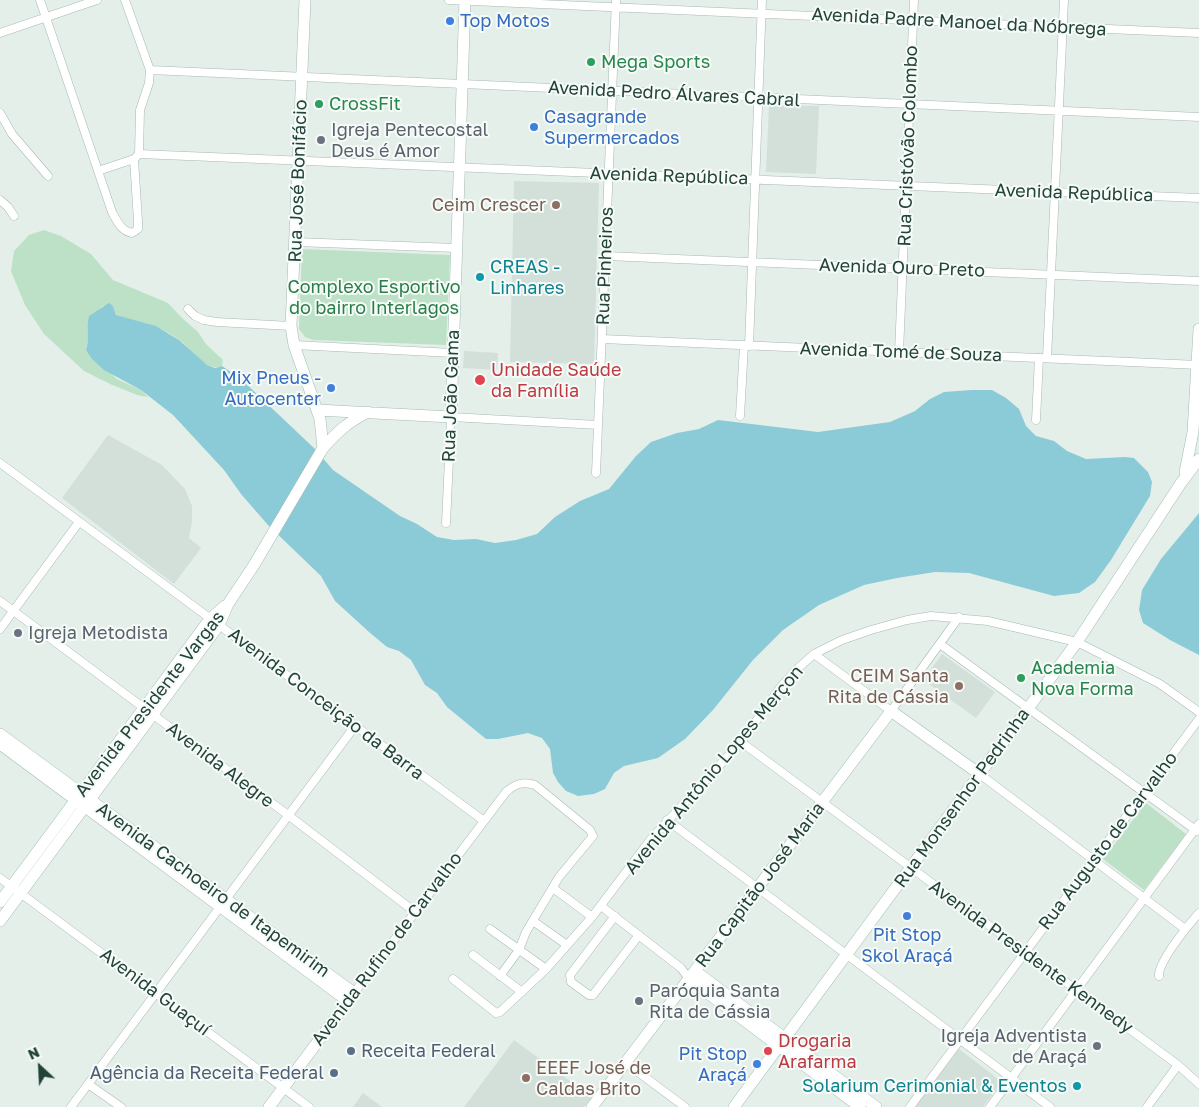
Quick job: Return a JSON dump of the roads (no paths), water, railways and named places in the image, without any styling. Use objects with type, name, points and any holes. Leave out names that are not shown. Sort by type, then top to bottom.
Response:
[{"type":"main road","name":"Rua José Bonifácio","points":[[305,0],[291,326],[294,345],[320,419],[322,450]]},
{"type":"main road","name":"Rua João Gama","points":[[451,416],[465,0]]},
{"type":"main road","points":[[1181,483],[1196,436],[1199,329]]},
{"type":"main road","points":[[317,410],[451,416]]},
{"type":"main road","name":"Avenida Presidente Vargas","points":[[0,921],[16,890],[228,604],[322,450],[338,431],[368,412]]},
{"type":"main road","points":[[1181,483],[1199,459]]},
{"type":"main road","name":"Rua Monsenhor Pedrinha","points":[[734,1107],[1077,642],[1181,483]]},
{"type":"main road","points":[[891,711],[981,774]]},
{"type":"main road","name":"Rua Capitão José Maria","points":[[592,1107],[891,711]]},
{"type":"main road","name":"Avenida Cachoeiro de Itapemirim","points":[[0,734],[83,800],[351,997]]},
{"type":"main road","points":[[0,744],[83,800]]},
{"type":"main road","name":"Avenida Presidente Vargas","points":[[0,902],[16,890]]},
{"type":"main road","points":[[692,975],[782,1043],[860,1107]]},
{"type":"main road","name":"Avenida Rufino de Carvalho","points":[[269,1107],[351,997]]},
{"type":"main road","points":[[782,1043],[876,1107]]},
{"type":"street","points":[[40,0],[112,212],[120,226],[127,232],[135,232],[138,229],[136,156],[140,110],[149,83],[150,70],[125,0]]},
{"type":"street","points":[[0,33],[97,0]]},
{"type":"street","name":"Avenida Padre Manoel da Nóbrega","points":[[449,0],[616,4],[761,14],[1199,33]]},
{"type":"street","points":[[740,416],[747,346],[752,262],[762,0]]},
{"type":"street","name":"Rua Cristóvão Colombo","points":[[899,352],[914,0]]},
{"type":"street","points":[[1036,420],[1051,275],[1064,0]]},
{"type":"street","name":"Rua Pinheiros","points":[[596,473],[616,4]]},
{"type":"street","name":"Avenida Pedro Álvares Cabral","points":[[150,70],[1199,117]]},
{"type":"street","points":[[0,113],[12,134],[48,176]]},
{"type":"street","name":"Avenida República","points":[[98,171],[136,156],[299,160],[1199,198]]},
{"type":"street","points":[[0,200],[14,216]]},
{"type":"street","points":[[296,242],[456,248]]},
{"type":"street","name":"Avenida Ouro Preto","points":[[606,256],[1199,281]]},
{"type":"street","points":[[188,309],[195,316],[204,320],[291,326]]},
{"type":"street","name":"Avenida Tomé de Souza","points":[[602,339],[1198,365]]},
{"type":"street","points":[[294,345],[453,353]]},
{"type":"street","points":[[451,416],[598,425]]},
{"type":"street","name":"Rua João Gama","points":[[446,523],[451,416]]},
{"type":"street","name":"Avenida Conceição da Barra","points":[[0,463],[484,821]]},
{"type":"street","points":[[0,630],[79,522]]},
{"type":"street","name":"Avenida Alegre","points":[[0,601],[415,912]]},
{"type":"street","name":"Avenida Antônio Lopes Merçon","points":[[453,979],[498,1013],[546,969],[568,945],[601,906],[651,839],[741,742],[779,689],[796,670],[814,654],[842,640],[864,632],[907,620],[932,616],[988,621],[1077,642],[1160,684],[1199,712]]},
{"type":"street","points":[[814,654],[891,711],[959,618]]},
{"type":"street","points":[[940,644],[1198,829],[1144,898],[990,1107]]},
{"type":"street","name":"Rua Augusto de Carvalho","points":[[910,1107],[1199,719]]},
{"type":"street","points":[[71,1107],[355,726]]},
{"type":"street","name":"Avenida Presidente Kennedy","points":[[741,742],[1178,1065],[1199,1084]]},
{"type":"street","points":[[981,774],[1185,929]]},
{"type":"street","name":"Avenida Rufino de Carvalho","points":[[351,997],[506,792],[520,783],[528,782],[535,785],[592,833],[592,839],[559,877],[553,888]]},
{"type":"street","points":[[667,820],[1050,1107]]},
{"type":"street","name":"Avenida Guaçuí","points":[[0,878],[309,1107]]},
{"type":"street","points":[[500,976],[519,950],[526,932],[553,888],[592,917]]},
{"type":"street","points":[[601,906],[692,975]]},
{"type":"street","points":[[1159,976],[1160,967],[1185,929],[1199,913]]},
{"type":"street","points":[[615,916],[569,977],[571,982],[589,995],[594,994],[639,936]]},
{"type":"street","points":[[533,921],[568,945]]},
{"type":"street","points":[[490,930],[546,969]]},
{"type":"street","points":[[473,955],[522,992]]},
{"type":"street","points":[[626,1063],[685,1107]]},
{"type":"street","points":[[1147,1107],[1178,1065]]},
{"type":"street","points":[[88,1084],[120,1107]]},
{"type":"water","points":[[109,303],[113,306],[116,315],[156,326],[179,340],[207,365],[215,368],[222,366],[241,379],[315,449],[333,470],[400,516],[437,537],[454,540],[476,539],[495,543],[537,534],[555,517],[580,501],[609,489],[636,456],[651,442],[677,433],[699,429],[718,420],[818,432],[890,422],[915,411],[930,399],[944,392],[971,390],[992,390],[1006,398],[1019,409],[1026,426],[1036,436],[1054,441],[1067,451],[1086,459],[1134,458],[1148,472],[1152,482],[1150,496],[1111,560],[1095,582],[1079,593],[1054,596],[969,573],[935,572],[864,585],[819,605],[783,630],[753,660],[713,710],[685,739],[658,758],[624,766],[614,773],[605,789],[594,794],[578,796],[566,791],[558,782],[553,773],[550,749],[542,738],[528,733],[498,739],[486,739],[447,707],[437,693],[425,685],[411,660],[399,651],[387,647],[335,601],[321,576],[268,525],[241,494],[224,470],[173,415],[141,390],[104,370],[92,359],[86,350],[89,316]]},
{"type":"water","points":[[1199,513],[1199,655],[1143,623],[1139,610],[1142,590],[1161,559]]},
{"type":"place","name":"Top Motos","points":[[450,21]]},
{"type":"place","name":"Mega Sports","points":[[591,62]]},
{"type":"place","name":"CrossFit","points":[[319,104]]},
{"type":"place","name":"Casagrande Supermercados","points":[[534,127]]},
{"type":"place","name":"Igreja Pentecostal Deus é Amor","points":[[321,140]]},
{"type":"place","name":"Ceim Crescer","points":[[556,205]]},
{"type":"place","name":"CREAS - Linhares","points":[[480,277]]},
{"type":"place","name":"Unidade Saúde da Família","points":[[480,380]]},
{"type":"place","name":"Mix Pneus - Autocenter","points":[[331,388]]},
{"type":"place","name":"Igreja Metodista","points":[[18,633]]},
{"type":"place","name":"Academia Nova Forma","points":[[1021,678]]},
{"type":"place","name":"CEIM Santa Rita de Cássia","points":[[959,686]]},
{"type":"place","name":"Pit Stop Skol Araçá","points":[[907,916]]},
{"type":"place","name":"Paróquia Santa Rita de Cássia","points":[[639,1001]]},
{"type":"place","name":"Igreja Adventista de Araçá","points":[[1097,1046]]},
{"type":"place","name":"Receita Federal","points":[[351,1051]]},
{"type":"place","name":"Drogaria Arafarma","points":[[768,1051]]},
{"type":"place","name":"Pit Stop Araçá","points":[[757,1064]]},
{"type":"place","name":"Agência da Receita Federal","points":[[334,1073]]},
{"type":"place","name":"EEEF José de Caldas Brito","points":[[526,1078]]},
{"type":"place","name":"Solarium Cerimonial & Eventos","points":[[1077,1086]]},
{"type":"park label","name":"Complexo Esportivo do bairro Interlagos","points":[[374,297]]}]
